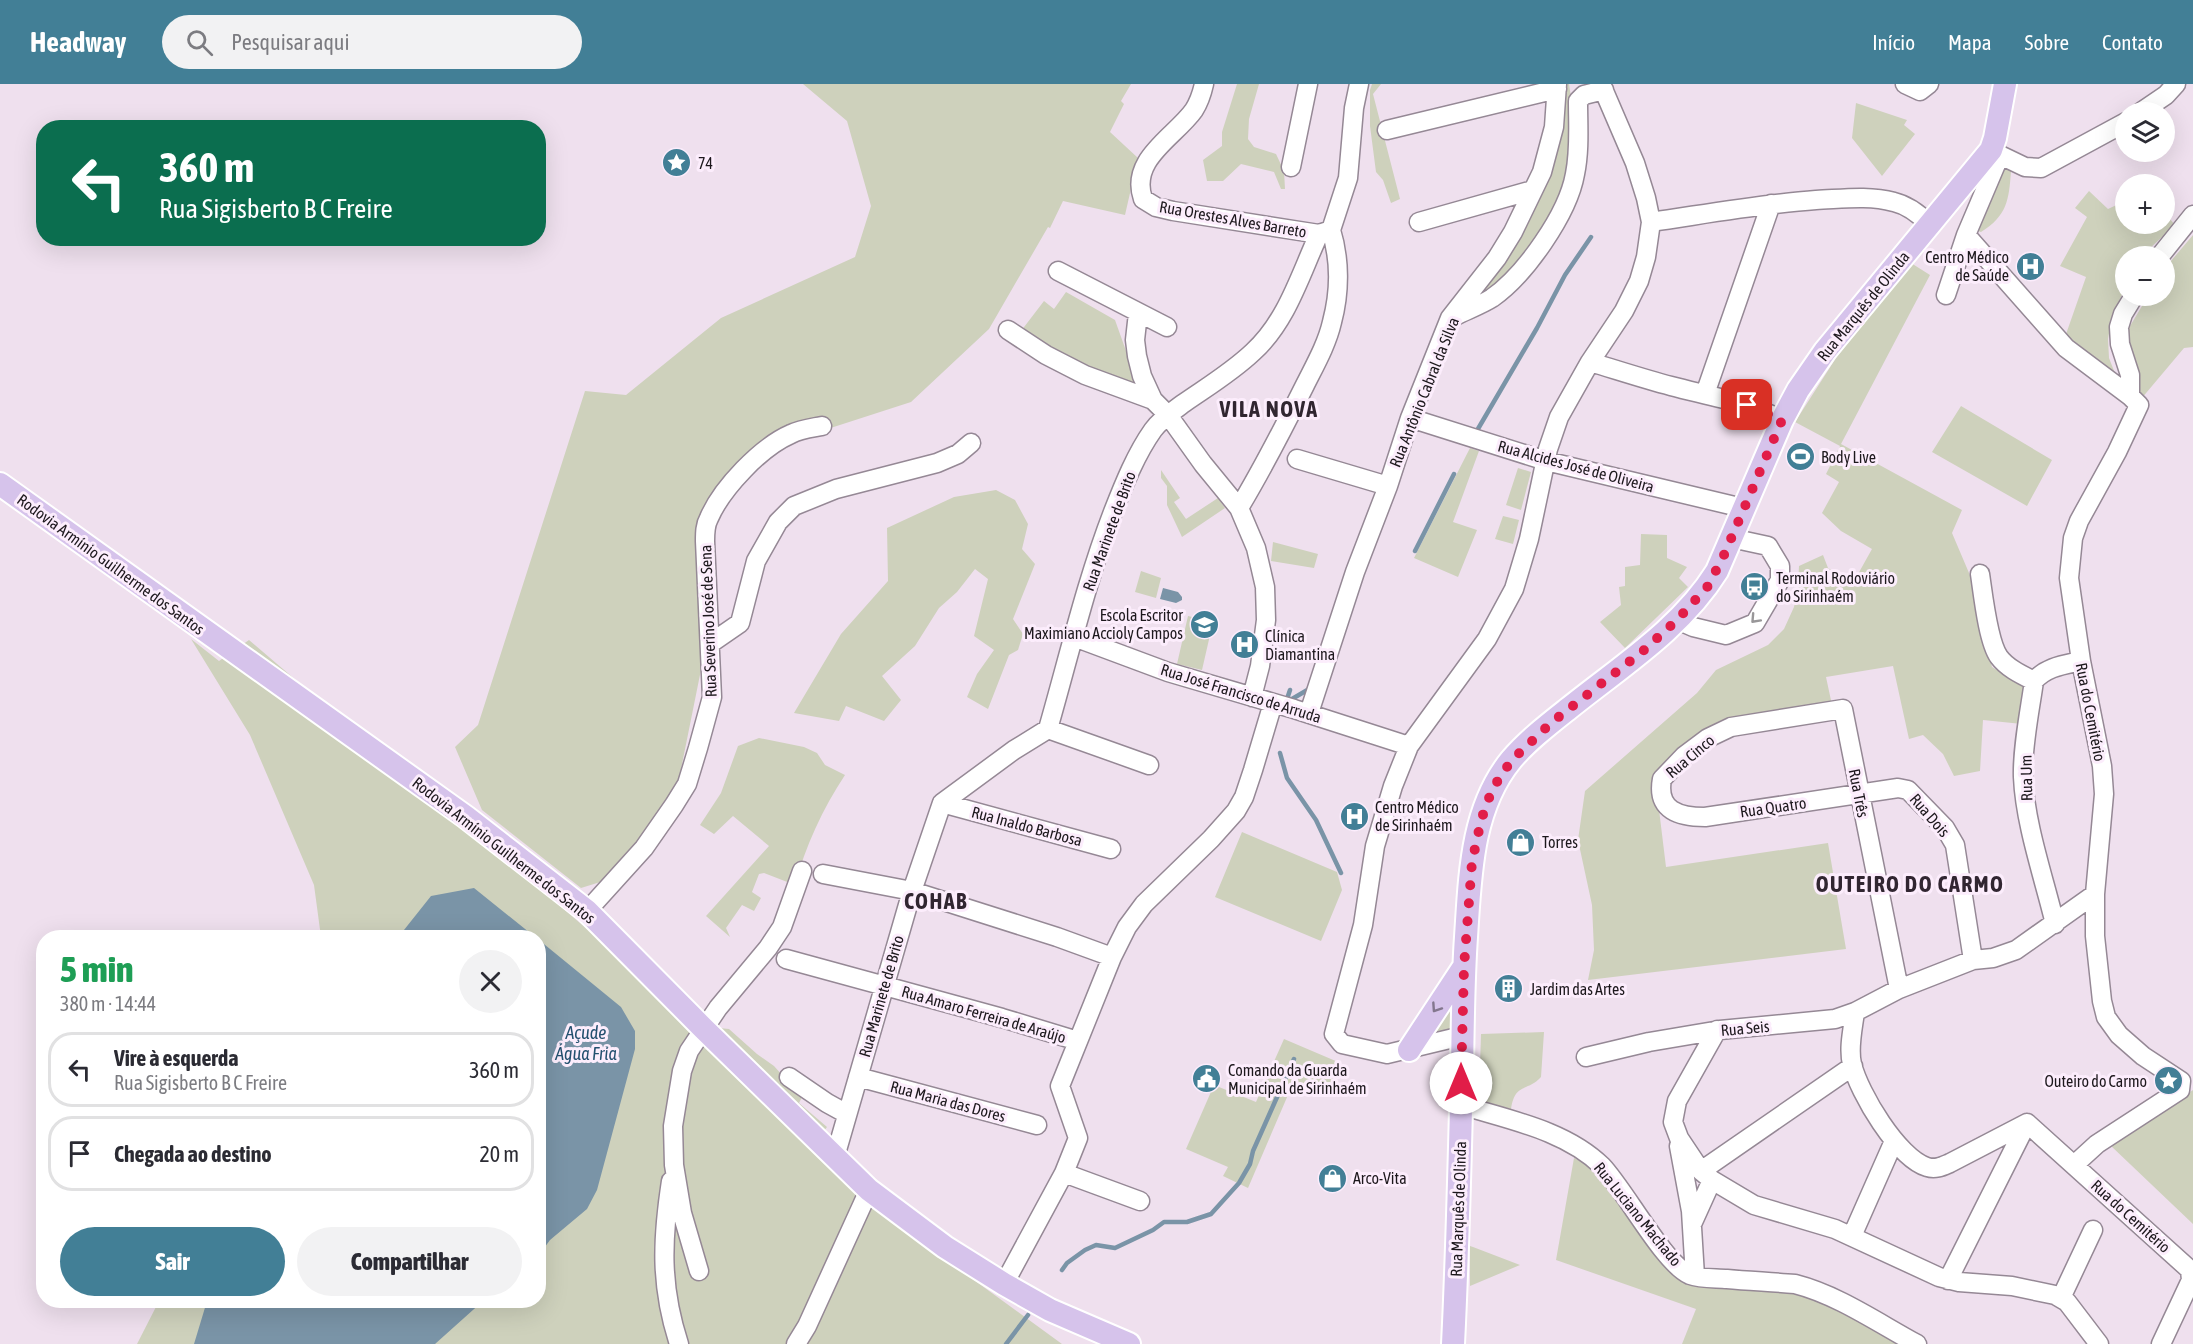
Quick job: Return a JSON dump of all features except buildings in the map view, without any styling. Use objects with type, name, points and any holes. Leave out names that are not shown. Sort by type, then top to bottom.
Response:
[{"type":"main road","name":"Rua Marquês de Olinda","points":[[1453,1344],[1464,967],[1472,862],[1481,821],[1499,778],[1512,760],[1551,723],[1643,651],[1677,620],[1708,586],[1717,571],[1782,420],[1798,390],[1825,351],[1929,224],[1995,152],[1995,138],[2005,84]]},
{"type":"main road","name":"Rodovia Armínio Guilherme dos Santos","points":[[0,484],[466,817],[587,911],[869,1190],[945,1247],[1004,1284],[1107,1338],[1129,1344]]},
{"type":"main road","points":[[1409,1050],[1464,967]]},
{"type":"street","name":"Rua Orestes Alves Barreto","points":[[1204,84],[1202,95],[1193,112],[1153,152],[1143,168],[1141,190],[1143,199],[1156,207],[1173,212],[1325,232]]},
{"type":"street","points":[[1291,167],[1308,84]]},
{"type":"street","name":"Rua Marinete de Brito","points":[[1048,729],[1096,556],[1144,444],[1154,429],[1168,415],[1246,358],[1276,326],[1325,232],[1348,178],[1353,108],[1359,84]]},
{"type":"street","points":[[1905,84],[1920,91],[1929,84]]},
{"type":"street","points":[[2156,102],[2176,84]]},
{"type":"street","points":[[1387,130],[1557,87]]},
{"type":"street","name":"Rua Antônio Cabral da Silva","points":[[1004,1284],[1064,1173],[1078,1138],[1060,1086],[1112,957],[1134,916],[1236,811],[1253,770],[1289,707],[1355,572],[1388,486],[1410,418],[1450,318],[1497,258],[1542,172],[1554,127],[1557,87]]},
{"type":"street","points":[[1450,318],[1491,298],[1506,287],[1536,254],[1562,209],[1573,183],[1579,141],[1578,100],[1602,87],[1635,163],[1646,198],[1651,222],[1647,258],[1639,281],[1624,311],[1590,362],[1559,417],[1546,461],[1529,539],[1514,589],[1487,639],[1409,746],[1393,786],[1375,846],[1363,925],[1334,1034],[1342,1044],[1379,1054],[1409,1050],[1462,1035]]},
{"type":"street","points":[[1946,295],[1995,152],[2025,167],[2041,168],[2049,166],[2115,128]]},
{"type":"street","points":[[1419,222],[1533,190]]},
{"type":"street","points":[[1651,222],[1771,204],[1860,197],[1894,201],[1919,215],[1929,224]]},
{"type":"street","points":[[1705,394],[1771,204]]},
{"type":"street","points":[[2168,246],[2193,215]]},
{"type":"street","points":[[1239,508],[1274,447],[1316,362],[1332,322],[1338,269],[1336,246],[1325,232]]},
{"type":"street","points":[[1966,235],[2066,348],[2130,396]]},
{"type":"street","points":[[1058,271],[1167,327]]},
{"type":"street","points":[[2128,306],[2119,327],[2120,344],[2130,375],[2130,396]]},
{"type":"street","points":[[1138,313],[1135,340],[1137,356],[1142,376],[1154,400],[1239,508],[1257,548],[1265,587],[1266,620],[1260,666],[1252,697]]},
{"type":"street","points":[[1008,330],[1046,355],[1085,375],[1154,400]]},
{"type":"street","points":[[1590,362],[1668,386],[1759,408],[1782,420]]},
{"type":"street","name":"Rua do Cemitério","points":[[2074,1165],[2097,1144],[2180,1090],[2182,1084],[2181,1081],[2143,1056],[2119,1035],[2106,1017],[2096,946],[2095,894],[2104,795],[2102,766],[2080,661],[2069,564],[2073,538],[2079,521],[2117,452],[2139,405],[2130,396]]},
{"type":"street","name":"Rua Alcides José de Oliveira","points":[[1410,418],[1546,461],[1743,508]]},
{"type":"street","name":"Rua Severino José de Sena","points":[[587,911],[644,848],[687,784],[712,697],[705,541],[707,520],[717,501],[735,480],[753,460],[775,442],[793,433],[822,426]]},
{"type":"street","points":[[711,643],[740,623],[756,561],[778,522],[794,506],[836,489],[937,463],[958,454],[971,443]]},
{"type":"street","points":[[1297,459],[1388,486]]},
{"type":"street","points":[[1677,620],[1693,627],[1726,635],[1750,626],[1758,619],[1780,580],[1780,566],[1768,546],[1731,538]]},
{"type":"street","points":[[1980,574],[1988,620],[1998,656],[2019,673],[2034,681],[2040,674],[2053,667],[2080,661]]},
{"type":"street","name":"Rua José Francisco de Arruda","points":[[1074,637],[1168,672],[1289,707],[1409,746]]},
{"type":"street","name":"Rua Um","points":[[2034,681],[2023,783],[2027,811],[2055,924]]},
{"type":"street","name":"Rua Três","points":[[1731,727],[1843,709],[1899,989]]},
{"type":"street","name":"Rua Cinco","points":[[1687,817],[1674,813],[1666,804],[1661,793],[1662,779],[1684,756],[1708,738],[1731,727]]},
{"type":"street","points":[[942,803],[1014,750],[1048,729],[1149,765]]},
{"type":"street","name":"Rua Dois","points":[[1860,795],[1898,788],[1908,790],[1945,828],[1957,854],[1973,960]]},
{"type":"street","name":"Rua Quatro","points":[[1687,817],[1706,817],[1860,795]]},
{"type":"street","name":"Rua Marinete de Brito","points":[[836,1158],[912,891],[942,803]]},
{"type":"street","name":"Rua Inaldo Barbosa","points":[[942,803],[1111,849]]},
{"type":"street","points":[[699,1271],[682,1213],[674,1165],[673,1126],[682,1071],[689,1051],[704,1029],[782,927],[802,871]]},
{"type":"street","points":[[823,874],[912,891],[1112,957]]},
{"type":"street","points":[[1973,960],[1993,958],[2016,950],[2095,894]]},
{"type":"street","name":"Rua Amaro Ferreira de Araújo","points":[[786,959],[1078,1041]]},
{"type":"street","name":"Rua Seis","points":[[1586,1057],[1649,1042],[1717,1030],[1835,1019],[1855,1012],[1899,989],[1973,960]]},
{"type":"street","points":[[1855,1012],[1852,1038],[1853,1066],[1886,1132],[1911,1158],[1927,1167],[1937,1168],[2027,1123]]},
{"type":"street","points":[[1717,1030],[1677,1101],[1673,1122],[1679,1138],[1707,1175],[1754,1205],[1835,1229],[1919,1269],[1948,1280],[2033,1289],[2061,1298],[2080,1317],[2099,1344]]},
{"type":"street","points":[[1692,1223],[1707,1175],[1853,1066]]},
{"type":"street","points":[[789,1077],[847,1114]]},
{"type":"street","name":"Rua Maria das Dores","points":[[858,1077],[1037,1125]]},
{"type":"street","name":"Rua Luciano Machado","points":[[1461,1105],[1558,1137],[1586,1152],[1616,1183],[1672,1260],[1695,1276],[1795,1284],[1809,1288],[1825,1294],[1917,1344]]},
{"type":"street","points":[[1948,1280],[2027,1123]]},
{"type":"street","name":"Rua do Cemitério","points":[[2027,1123],[2188,1267],[2192,1274],[2191,1281],[2161,1344]]},
{"type":"street","points":[[1676,1130],[1685,1170],[1692,1223],[1695,1276]]},
{"type":"street","points":[[1852,1236],[1894,1141]]},
{"type":"street","points":[[674,1165],[663,1239],[663,1270],[679,1344]]},
{"type":"street","points":[[1064,1173],[1140,1202]]},
{"type":"street","points":[[796,1344],[808,1335],[869,1190]]},
{"type":"street","points":[[2061,1298],[2092,1230]]},
{"type":"green space","points":[[803,84],[1131,84],[1121,101],[1124,104],[1110,132],[1138,158],[1125,215],[1063,201],[1050,228],[1048,227],[989,329],[911,402],[778,445],[715,501],[706,645],[678,784],[651,831],[610,879],[581,888],[482,810],[455,747],[478,725],[585,391],[626,395],[721,318],[855,257],[871,206],[847,121]]},
{"type":"green space","points":[[1237,84],[1259,84],[1249,119],[1248,139],[1254,147],[1276,154],[1284,171],[1285,189],[1281,189],[1274,172],[1241,164],[1223,181],[1207,181],[1203,160],[1222,146],[1222,132]]},
{"type":"green space","points":[[1372,84],[1381,84],[1373,94],[1400,199],[1391,203],[1383,180],[1376,172],[1370,126]]},
{"type":"green space","points":[[1560,84],[1569,84],[1572,103],[1570,178],[1535,247],[1490,292],[1469,302],[1514,237]]},
{"type":"green space","points":[[1856,103],[1907,120],[1904,125],[1915,134],[1882,176],[1852,138]]},
{"type":"green space","points":[[2000,165],[2011,171],[2005,206],[1990,226],[1981,232],[1975,230]]},
{"type":"green space","points":[[2089,191],[2108,209],[2115,206],[2115,234],[2165,234],[2152,246],[2115,246],[2115,306],[2117,306],[2112,317],[2108,339],[2109,358],[2118,381],[2065,337],[2086,277],[2060,266],[2087,217],[2075,208]]},
{"type":"green space","points":[[2193,235],[2193,347],[2184,348],[2136,405],[2121,341],[2142,306],[2175,306],[2175,256]]},
{"type":"green space","points":[[1911,263],[1930,275],[1841,444],[1962,510],[1952,533],[1972,580],[1992,667],[2027,688],[2022,724],[1983,720],[1980,771],[1954,776],[1943,754],[1923,735],[1909,739],[1893,666],[1826,677],[1832,705],[1731,721],[1656,785],[1666,867],[1828,843],[1846,949],[1588,980],[1594,950],[1592,905],[1578,840],[1585,791],[1697,693],[1716,670],[1768,645],[1784,629],[1794,607],[1799,566],[1823,555],[1828,568],[1853,583],[1872,549],[1841,531],[1822,513],[1839,482],[1826,474],[1840,446],[1795,422],[1836,358]]},
{"type":"green space","points":[[1066,292],[1115,320],[1141,393],[1057,358],[1021,331],[1044,301],[1054,309]]},
{"type":"green space","points":[[1961,406],[2052,460],[2027,506],[1932,452]]},
{"type":"green space","points":[[1470,448],[1479,451],[1453,522],[1477,530],[1458,577],[1414,558]]},
{"type":"green space","points":[[1518,468],[1531,472],[1521,510],[1506,505]]},
{"type":"green space","points":[[1161,470],[1180,498],[1174,502],[1186,519],[1218,498],[1225,508],[1182,537],[1167,505],[1167,486],[1161,478]]},
{"type":"green space","points":[[996,490],[1015,500],[1028,524],[1022,549],[1035,564],[1013,619],[1023,634],[1018,650],[1009,655],[988,709],[967,697],[977,674],[994,650],[974,636],[988,579],[975,569],[957,592],[939,608],[915,646],[882,676],[901,700],[884,721],[846,706],[839,721],[794,713],[841,634],[888,581],[887,528],[954,497]]},
{"type":"green space","points":[[1503,516],[1519,520],[1513,544],[1495,539]]},
{"type":"green space","points":[[1641,534],[1667,535],[1667,558],[1687,567],[1679,578],[1688,587],[1625,648],[1600,622],[1621,605],[1619,587],[1625,586],[1625,567],[1640,565]]},
{"type":"green space","points":[[1273,542],[1318,554],[1314,568],[1271,561]]},
{"type":"green space","points":[[1141,571],[1161,578],[1156,598],[1135,592]]},
{"type":"green space","points":[[1188,616],[1213,622],[1202,670],[1177,664]]},
{"type":"green space","points":[[191,639],[219,661],[249,640],[704,1029],[963,1272],[1062,1344],[137,1344],[155,1308],[546,1308],[546,930],[320,930],[314,885],[250,735]]},
{"type":"green space","points":[[759,738],[804,747],[817,753],[825,765],[845,775],[816,828],[795,885],[764,873],[759,874],[752,892],[761,898],[754,911],[742,905],[726,928],[730,937],[706,916],[769,846],[733,816],[714,834],[700,825],[721,793],[738,746]]},
{"type":"green space","points":[[1242,832],[1337,872],[1342,890],[1321,941],[1215,897]]},
{"type":"green space","points":[[1454,993],[1452,1031],[1420,1042]]},
{"type":"green space","points":[[719,1028],[729,1029],[774,1066],[802,1097],[799,1103],[827,1127],[824,1131],[769,1081]]},
{"type":"green space","points":[[1544,1032],[1541,1077],[1519,1091],[1513,1100],[1511,1109],[1479,1101],[1481,1034]]},
{"type":"green space","points":[[1284,1039],[1338,1062],[1331,1089],[1291,1088],[1248,1188],[1223,1176],[1228,1167],[1186,1149],[1214,1085],[1256,1102]]},
{"type":"green space","points":[[2193,1090],[2193,1224],[2110,1145]]},
{"type":"green space","points":[[1574,1158],[1595,1169],[1676,1276],[1814,1296],[1902,1344],[1682,1344],[1696,1309],[1556,1260]]},
{"type":"green space","points":[[1470,1246],[1473,1247],[1520,1265],[1470,1286]]},
{"type":"water","points":[[1163,588],[1178,592],[1182,600],[1176,603],[1160,599]]},
{"type":"water","points":[[474,888],[526,930],[404,930],[431,896]]},
{"type":"water","name":"Açude Água Fria","points":[[546,946],[621,1007],[635,1031],[635,1049],[597,1190],[587,1209],[546,1245]]},
{"type":"water","points":[[205,1308],[475,1308],[435,1344],[194,1344]]},
{"type":"waterway","points":[[1475,434],[1565,275],[1591,237]]},
{"type":"waterway","points":[[1415,551],[1454,474]]},
{"type":"waterway","points":[[1290,690],[1287,699],[1292,699],[1309,689]]},
{"type":"waterway","points":[[1280,753],[1287,778],[1316,820],[1341,873]]},
{"type":"waterway","points":[[1062,1270],[1067,1263],[1096,1245],[1115,1248],[1153,1230],[1164,1222],[1187,1222],[1211,1214],[1239,1183],[1250,1164],[1253,1151],[1294,1059]]},
{"type":"waterway","points":[[1006,1344],[1028,1315]]},
{"type":"place","name":"74","points":[[677,163]]},
{"type":"place","name":"Centro Médico de Saúde","points":[[2030,266]]},
{"type":"place","name":"Body Live","points":[[1800,457]]},
{"type":"place","name":"Terminal Rodoviário do Sirinhaém","points":[[1755,587]]},
{"type":"place","name":"Escola Escritor Maximiano Accioly Campos","points":[[1204,624]]},
{"type":"place","name":"Clínica Diamantina","points":[[1244,645]]},
{"type":"place","name":"Centro Médico de Sirinhaém","points":[[1354,816]]},
{"type":"place","name":"Torres","points":[[1521,842]]},
{"type":"place","name":"Jardim das Artes","points":[[1509,989]]},
{"type":"place","name":"Comando da Guarda Municipal de Sirinhaém","points":[[1207,1079]]},
{"type":"place","name":"Outeiro do Carmo","points":[[2168,1081]]},
{"type":"place","name":"Arco-Vita","points":[[1332,1178]]},
{"type":"district","name":"VILA NOVA","points":[[1269,409]]},
{"type":"district","name":"OUTEIRO DO CARMO","points":[[1910,884]]},
{"type":"district","name":"COHAB","points":[[936,901]]},
{"type":"route","points":[[1461,1083],[1468,900],[1472,862],[1487,802],[1499,778],[1512,760],[1551,723],[1643,651],[1677,620],[1708,586],[1717,571],[1782,420],[1759,408],[1747,405]]}]
